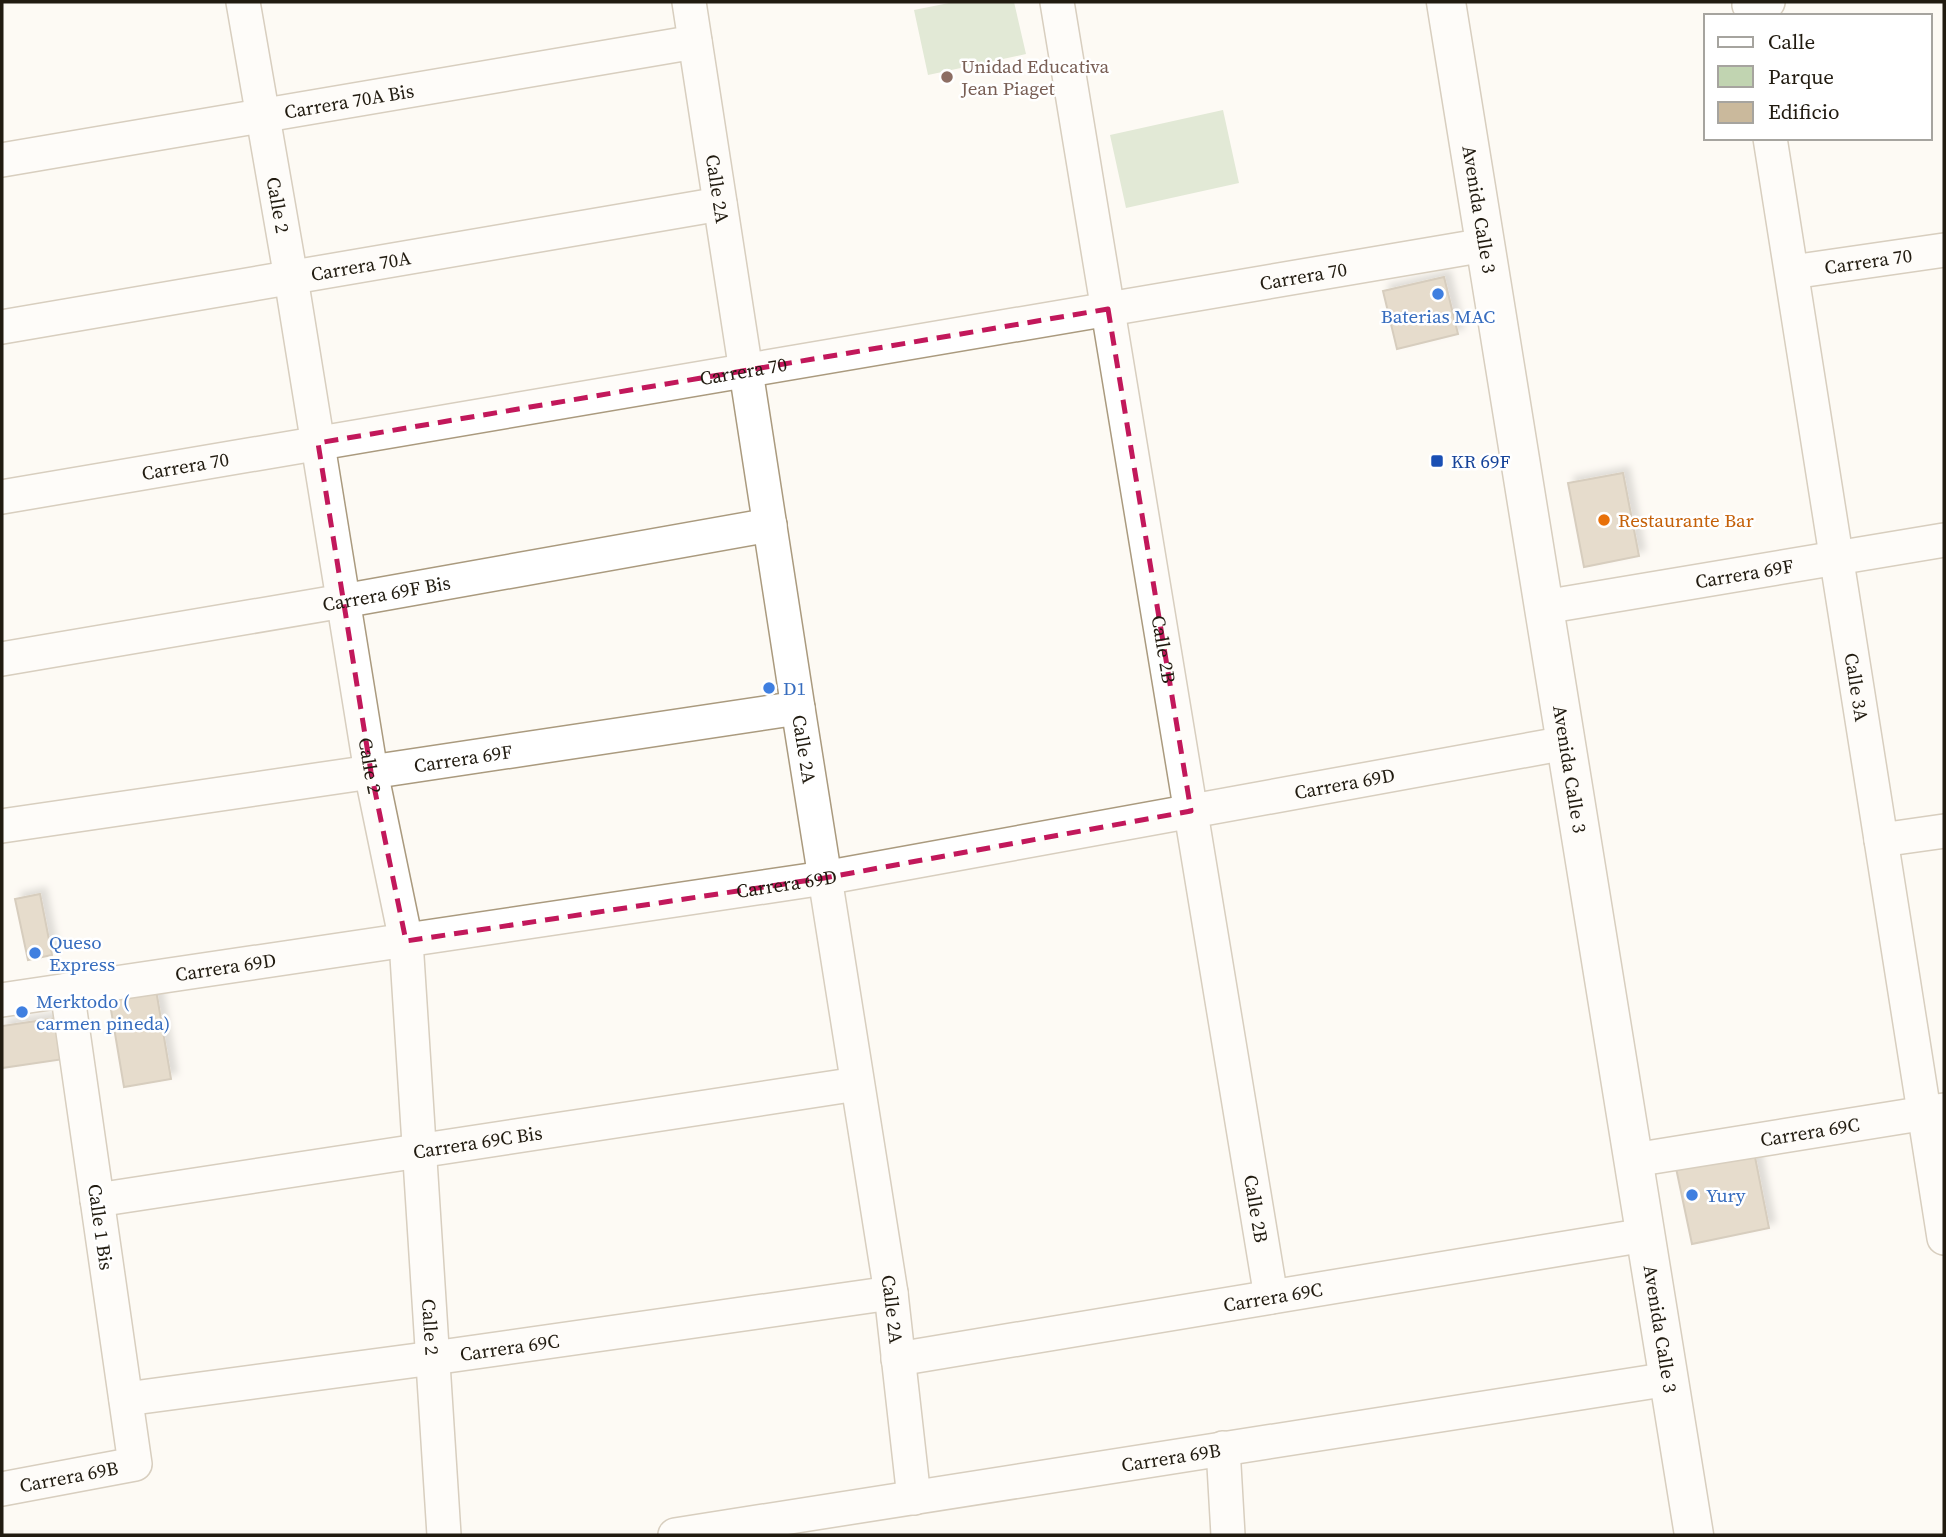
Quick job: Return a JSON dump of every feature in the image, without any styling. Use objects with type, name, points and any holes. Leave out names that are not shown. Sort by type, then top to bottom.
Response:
[{"type":"street","name":"Calle 2","points":[[243,2],[371,772],[406,941],[444,1535]]},
{"type":"street","name":"Calle 2A","points":[[689,2],[891,1293],[914,1498]]},
{"type":"street","name":"Calle 2B","points":[[1057,2],[1271,1297]]},
{"type":"street","name":"Avenida Calle 3","points":[[1446,2],[1694,1535]]},
{"type":"street","name":"Carrera 70A Bis","points":[[2,160],[695,42]]},
{"type":"street","name":"Calle 3A","points":[[1770,140],[1881,839],[1934,1112],[1944,1238]]},
{"type":"street","name":"Carrera 70A","points":[[2,327],[720,204]]},
{"type":"street","name":"Carrera 70","points":[[2,497],[1485,245]]},
{"type":"street","name":"Carrera 70","points":[[1792,272],[1944,250]]},
{"type":"street","name":"Carrera 69F Bis","points":[[2,659],[770,525]]},
{"type":"street","name":"Carrera 69F","points":[[1544,607],[1944,540]]},
{"type":"street","name":"Carrera 69F","points":[[2,826],[798,708]]},
{"type":"street","name":"Carrera 69D","points":[[2,1000],[824,878],[1566,743]]},
{"type":"street","points":[[1881,839],[1944,831]]},
{"type":"street","name":"Calle 1 Bis","points":[[67,990],[135,1464]]},
{"type":"street","name":"Carrera 69C Bis","points":[[97,1200],[857,1084]]},
{"type":"street","name":"Carrera 69C","points":[[1634,1160],[1934,1112]]},
{"type":"street","name":"Carrera 69C","points":[[898,1359],[1646,1235]]},
{"type":"street","name":"Carrera 69C","points":[[126,1399],[891,1293]]},
{"type":"street","name":"Carrera 69B","points":[[675,1535],[849,1522],[914,1498],[1669,1379]]},
{"type":"street","points":[[1223,1448],[1228,1535]]},
{"type":"street","name":"Carrera 69B","points":[[2,1489],[135,1464]]},
{"type":"highlighted area","points":[[1108,309],[1191,811],[824,878],[406,941],[371,772],[318,443]]},
{"type":"green space","points":[[954,2],[1014,2],[1026,54],[928,75],[914,10]]},
{"type":"green space","points":[[1223,110],[1239,183],[1126,208],[1110,135]]},
{"type":"building","points":[[1444,277],[1458,334],[1397,349],[1383,291]]},
{"type":"building","name":"Restaurante Bar","points":[[1623,473],[1639,556],[1584,567],[1568,483]]},
{"type":"building","points":[[40,894],[52,955],[28,960],[15,899]]},
{"type":"building","points":[[155,984],[171,1079],[124,1087],[108,992]]},
{"type":"building","points":[[57,1018],[64,1059],[2,1068],[2,1026]]},
{"type":"building","points":[[1754,1152],[1769,1228],[1692,1244],[1676,1168]]},
{"type":"place","name":"Unidad Educativa Jean Piaget","points":[[947,77]]},
{"type":"place","name":"Baterias MAC","points":[[1438,294]]},
{"type":"place","name":"KR 69F","points":[[1437,461]]},
{"type":"place","name":"Restaurante Bar","points":[[1604,520]]},
{"type":"place","name":"D1","points":[[769,688]]},
{"type":"place","name":"Queso Express","points":[[35,953]]},
{"type":"place","name":"Merktodo ( carmen pineda)","points":[[22,1012]]},
{"type":"place","name":"Yury","points":[[1692,1195]]}]
